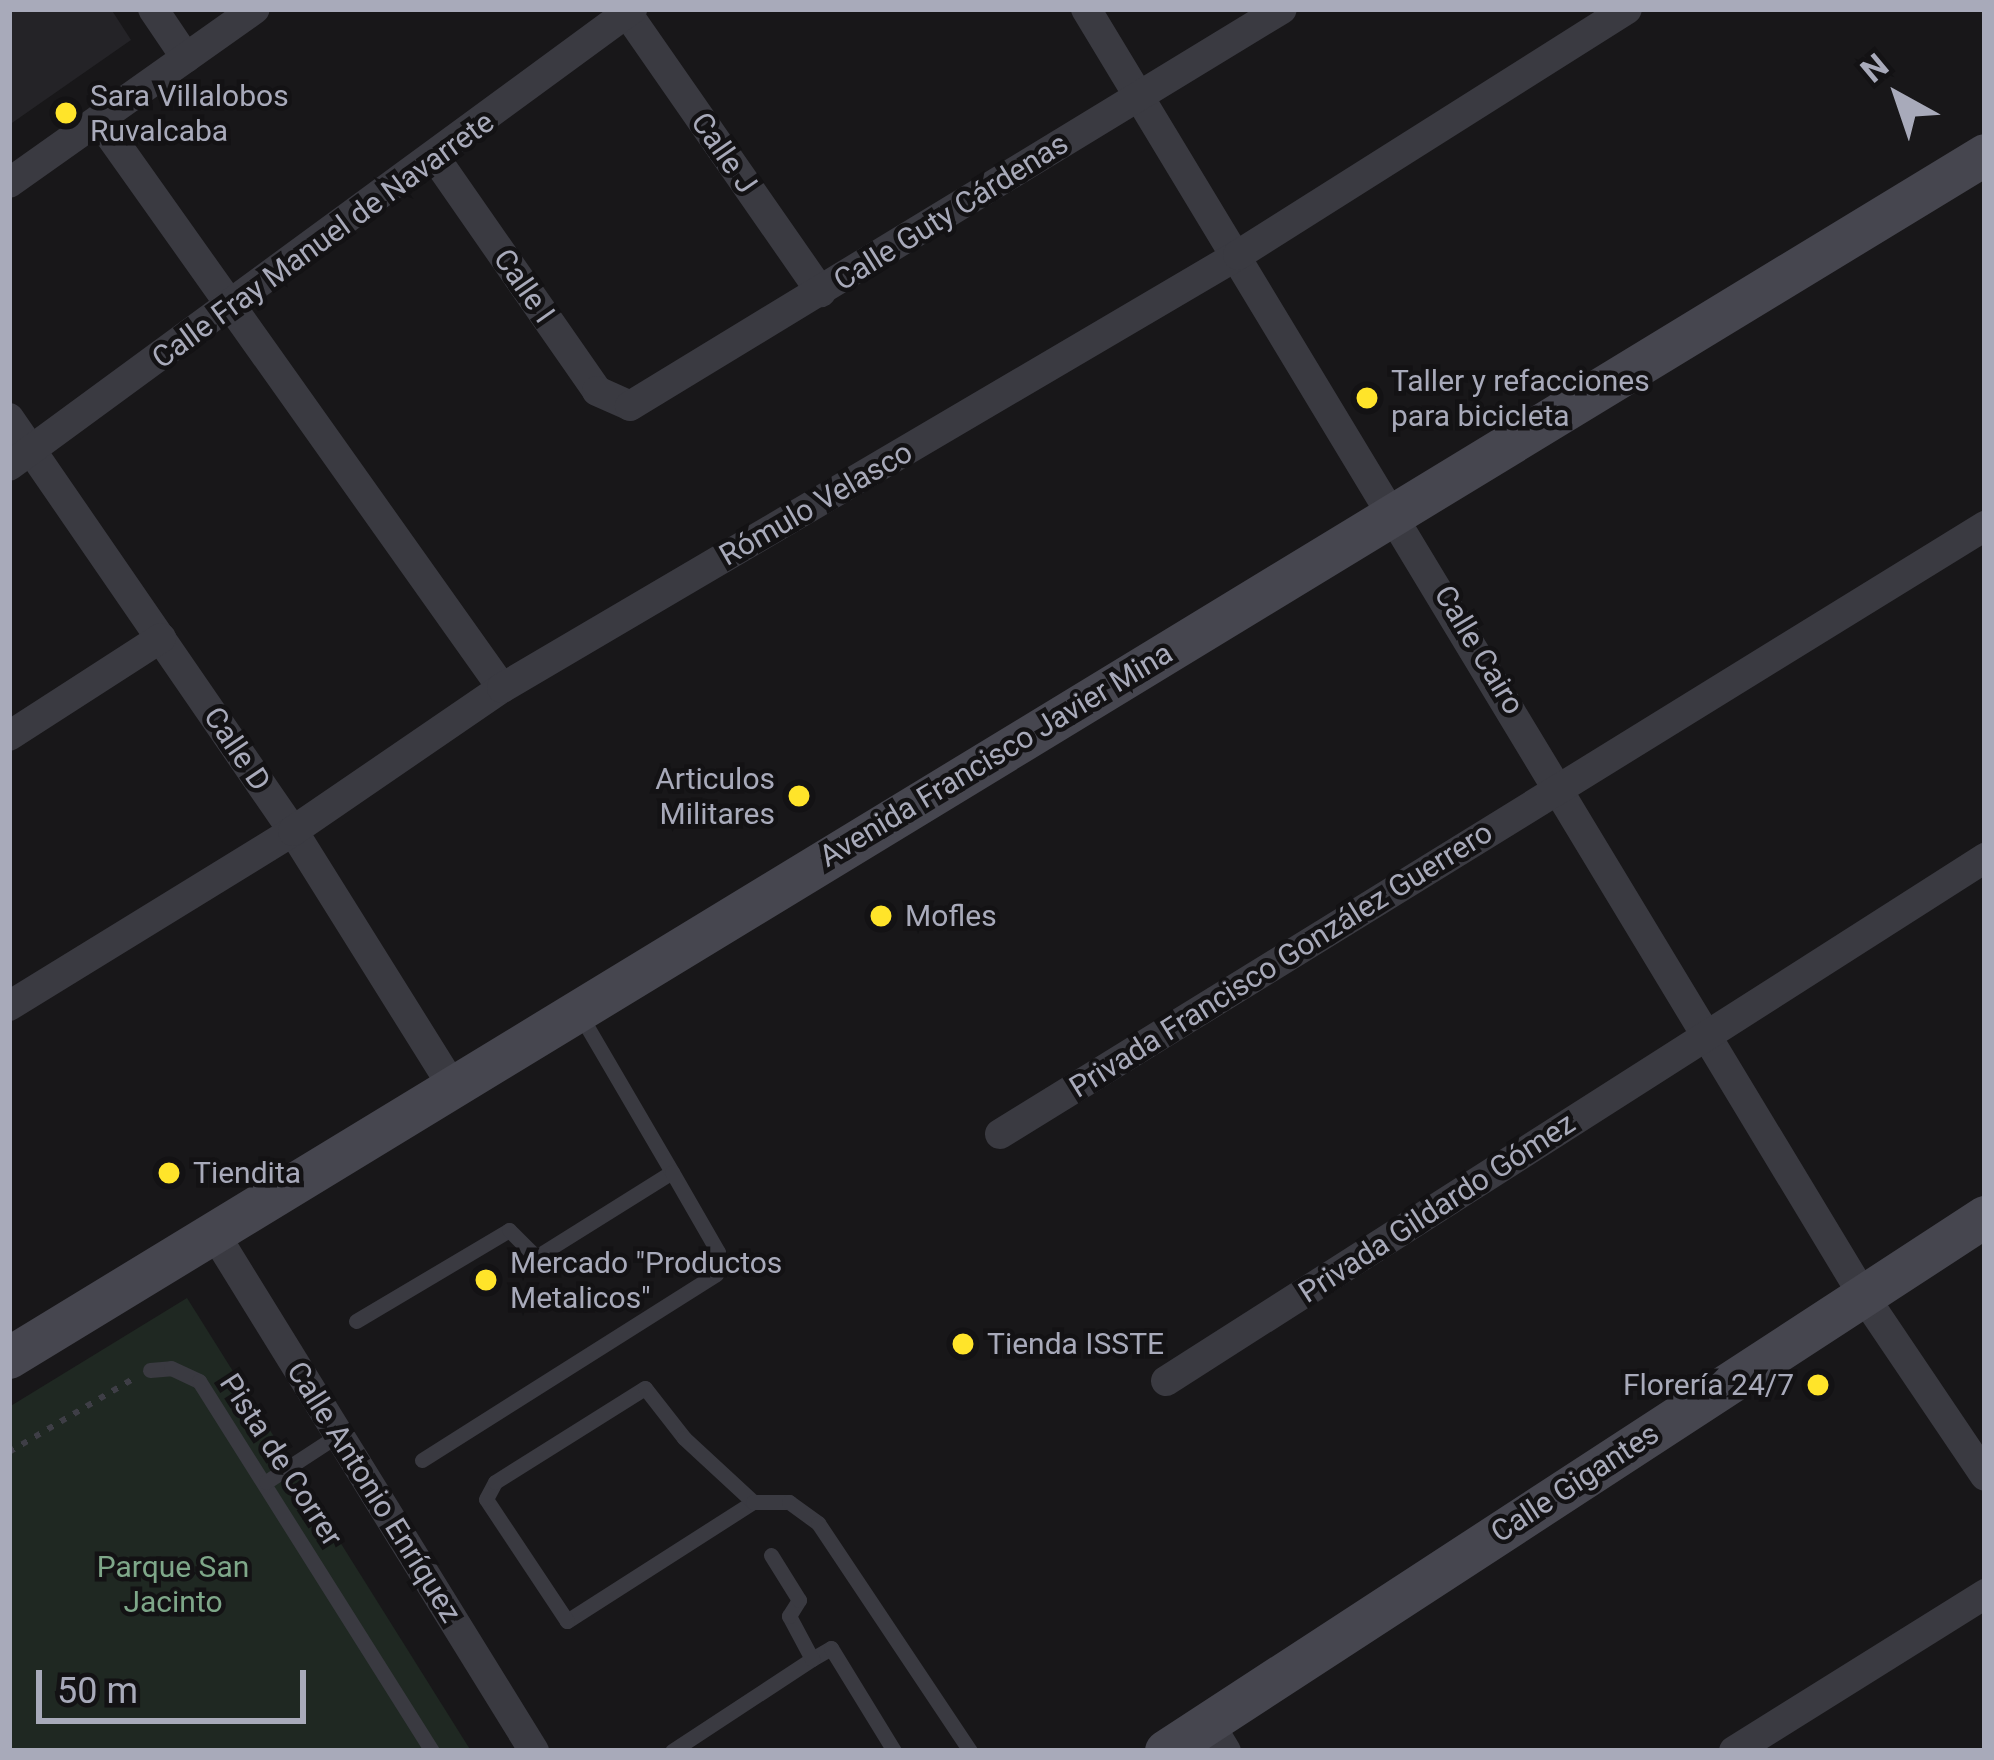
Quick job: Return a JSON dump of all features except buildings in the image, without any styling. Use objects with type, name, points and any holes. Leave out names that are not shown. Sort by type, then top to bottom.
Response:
[{"type":"main road","name":"Avenida Francisco Javier Mina","points":[[9,1358],[1985,155]]},
{"type":"main road","name":"Calle Gigantes","points":[[1166,1751],[1218,1737],[1863,1295],[1985,1217]]},
{"type":"street","points":[[153,9],[186,58]]},
{"type":"street","points":[[9,183],[255,9]]},
{"type":"street","name":"Calle Cairo","points":[[1086,9],[1562,787],[1863,1295],[1985,1476]]},
{"type":"street","name":"Calle Guty Cárdenas","points":[[618,406],[641,403],[1282,9]]},
{"type":"street","name":"Rómulo Velasco","points":[[9,1006],[293,831],[502,688],[1238,255],[1627,9]]},
{"type":"street","name":"Calle Fray Manuel de Navarrete","points":[[21,458],[235,307],[629,11]]},
{"type":"street","name":"Calle J","points":[[629,11],[821,292]]},
{"type":"street","points":[[99,120],[502,688]]},
{"type":"street","name":"Calle I","points":[[436,159],[597,391],[618,406]]},
{"type":"street","name":"Calle D","points":[[9,418],[21,458],[161,638],[293,831],[453,1087]]},
{"type":"street","name":"Privada Francisco González Guerrero","points":[[1000,1134],[1985,526]]},
{"type":"street","points":[[9,736],[161,638]]},
{"type":"street","name":"Privada Gildardo Gómez","points":[[1166,1381],[1985,858]]},
{"type":"street","name":"Calle Antonio Enríquez","points":[[214,1233],[526,1748]]},
{"type":"street","points":[[1734,1751],[1985,1594]]},
{"type":"lane","points":[[422,1460],[716,1274],[718,1252],[578,1011]]},
{"type":"lane","points":[[356,1321],[508,1230],[530,1254],[541,1254],[672,1172]]},
{"type":"lane","name":"Pista de Correr","points":[[150,1370],[199,1381],[432,1751]]},
{"type":"lane","points":[[753,1502],[684,1438],[651,1392],[638,1390],[487,1490],[488,1508],[567,1621],[753,1502],[789,1502],[818,1522],[970,1751]]},
{"type":"lane","points":[[266,1482],[338,1435]]},
{"type":"lane","points":[[771,1555],[799,1600],[788,1616],[812,1659]]},
{"type":"lane","points":[[672,1751],[812,1659],[833,1651],[891,1745],[868,1751]]},
{"type":"path","points":[[9,1451],[150,1370]]},
{"type":"shaded area","points":[[9,9],[111,9],[131,40],[9,125]]},
{"type":"green space","name":"Parque San Jacinto","points":[[187,1298],[471,1751],[9,1751],[9,1407]]},
{"type":"place","name":"Sara Villalobos Ruvalcaba","points":[[66,113]]},
{"type":"place","name":"Taller y refacciones para bicicleta","points":[[1367,398]]},
{"type":"place","name":"Articulos Militares","points":[[799,796]]},
{"type":"place","name":"Mofles","points":[[881,916]]},
{"type":"place","name":"Tiendita","points":[[169,1173]]},
{"type":"place","name":"Mercado \"Productos Metalicos\"","points":[[486,1280]]},
{"type":"place","name":"Tienda ISSTE","points":[[963,1344]]},
{"type":"place","name":"Florería 24/7","points":[[1818,1385]]}]
